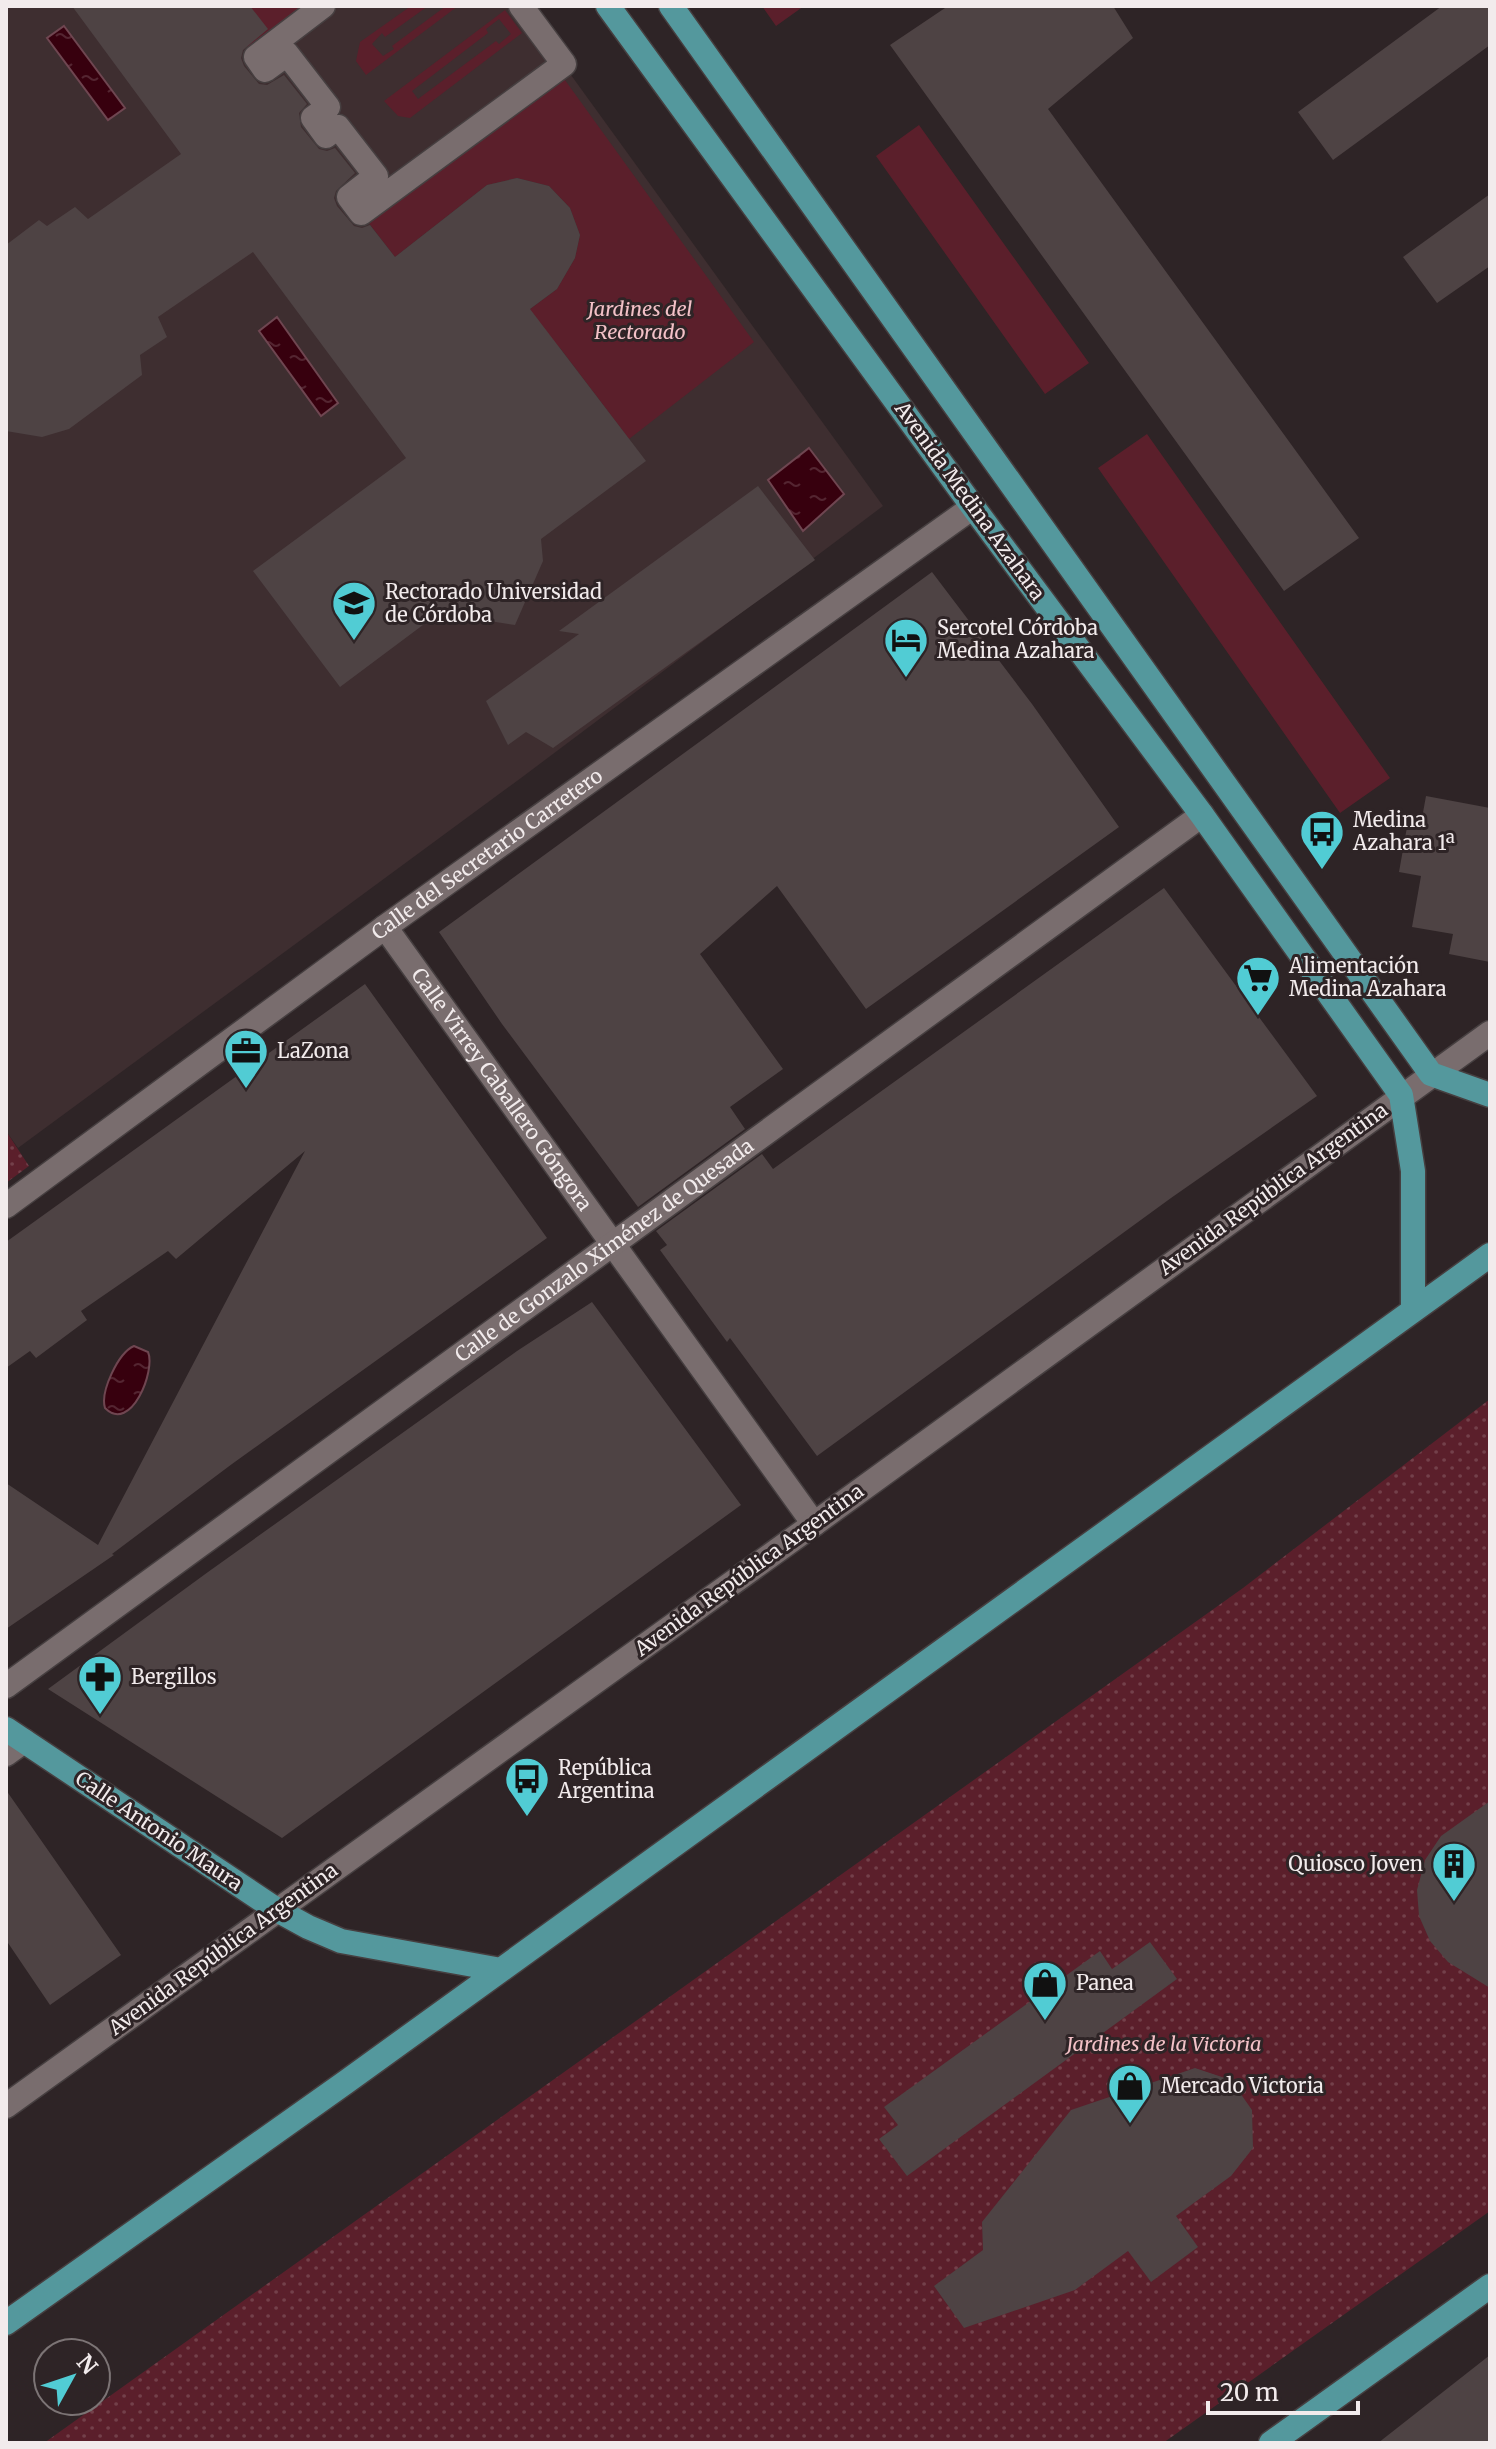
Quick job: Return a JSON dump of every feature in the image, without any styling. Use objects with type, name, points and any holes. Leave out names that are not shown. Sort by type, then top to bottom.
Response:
[{"type":"main road","name":"Avenida Medina Azahara","points":[[608,6],[1202,815],[1401,1095],[1413,1171],[1413,1310]]},
{"type":"main road","name":"Avenida Medina Azahara","points":[[671,6],[1431,1074]]},
{"type":"main road","points":[[1431,1074],[1490,1095]]},
{"type":"main road","points":[[6,2323],[501,1970],[1490,1255]]},
{"type":"main road","name":"Calle Antonio Maura","points":[[12,1741],[308,1927],[341,1941],[501,1970]]},
{"type":"main road","points":[[1271,2443],[1490,2286]]},
{"type":"street","points":[[323,6],[256,57],[265,70],[287,54],[328,107],[313,118],[326,136],[338,127],[376,176],[349,197],[361,213],[564,64],[521,6]]},
{"type":"street","name":"Calle del Secretario Carretero","points":[[6,1206],[385,927],[973,507]]},
{"type":"street","name":"Calle de Gonzalo Ximénez de Quesada","points":[[6,1686],[1202,815]]},
{"type":"street","name":"Calle Virrey Caballero Góngora","points":[[385,927],[814,1524]]},
{"type":"street","name":"Avenida República Argentina","points":[[6,2106],[1490,1033]]},
{"type":"shaded area","name":"Rectorado Universidad de Córdoba","points":[[6,6],[521,6],[883,506],[521,778],[18,1148],[6,1131]]},
{"type":"green space","points":[[246,6],[323,6],[256,57],[227,21]]},
{"type":"green space","points":[[411,6],[428,6],[385,37],[382,33],[372,44],[383,56],[446,6],[458,6],[366,75],[356,61],[360,42]]},
{"type":"green space","points":[[762,6],[804,6],[776,26]]},
{"type":"green space","points":[[505,10],[522,33],[410,118],[398,116],[384,101]],"holes":[[[499,19],[511,34],[499,44],[496,41],[418,99],[412,91],[488,33],[486,29]]]},
{"type":"green space","name":"Jardines del Rectorado","points":[[557,69],[754,342],[629,439],[560,348],[518,318],[557,289],[575,258],[580,235],[570,208],[549,186],[517,178],[487,185],[395,257],[361,213]]},
{"type":"green space","points":[[919,125],[1089,363],[1045,394],[876,156]]},
{"type":"green space","points":[[1147,434],[1390,778],[1340,813],[1098,468]]},
{"type":"green space","points":[[6,1131],[29,1166],[6,1183]]},
{"type":"green space","name":"Jardines de la Victoria","points":[[1490,1399],[1490,2211],[1163,2443],[44,2443],[80,2417],[112,2417],[112,2395],[1243,1588]]},
{"type":"water","points":[[64,26],[125,108],[108,120],[47,38]]},
{"type":"water","points":[[277,317],[338,403],[321,416],[259,331]]},
{"type":"water","points":[[809,448],[844,494],[803,531],[768,480]]},
{"type":"water","points":[[134,1346],[148,1352],[150,1361],[145,1384],[132,1406],[124,1413],[115,1414],[105,1408],[105,1393],[116,1364]]},
{"type":"building","points":[[72,6],[250,6],[268,29],[243,50],[241,58],[244,66],[259,84],[267,85],[284,75],[307,104],[299,113],[301,127],[319,149],[327,151],[335,148],[355,173],[336,191],[334,198],[337,206],[354,226],[362,228],[370,225],[395,257],[487,185],[517,178],[549,186],[570,208],[580,235],[575,258],[557,289],[530,309],[646,461],[541,539],[543,561],[515,625],[439,613],[340,687],[253,571],[406,458],[253,252],[158,317],[167,337],[140,355],[142,375],[69,429],[42,437],[6,431],[6,245],[39,220],[47,226],[75,207],[88,219],[181,154]]},
{"type":"building","points":[[948,6],[1113,6],[1133,38],[1048,109],[1359,538],[1284,591],[890,45]]},
{"type":"building","points":[[1442,6],[1490,6],[1490,45],[1333,160],[1298,112]]},
{"type":"building","points":[[1490,194],[1490,266],[1437,303],[1403,257]]},
{"type":"building","points":[[758,486],[815,560],[553,748],[526,732],[508,745],[486,701],[579,634],[559,631]]},
{"type":"building","points":[[932,572],[1032,704],[1119,827],[866,1009],[777,886],[700,954],[783,1069],[730,1107],[745,1129],[638,1207],[502,1024],[439,932]]},
{"type":"building","points":[[1426,796],[1490,808],[1490,962],[1449,954],[1453,934],[1412,927],[1421,876],[1399,872],[1407,827],[1420,829]]},
{"type":"building","points":[[1164,888],[1317,1096],[1171,1198],[817,1456],[730,1338],[727,1342],[660,1250],[667,1245],[656,1231],[762,1154],[773,1169]]},
{"type":"building","points":[[365,984],[547,1238],[232,1464],[114,1555],[6,1629],[6,1483],[98,1545],[305,1151],[176,1259],[168,1251],[81,1311],[87,1320],[36,1358],[30,1351],[6,1368],[6,1242]]},
{"type":"building","points":[[592,1302],[741,1505],[282,1838],[48,1689],[517,1351]]},
{"type":"building","points":[[6,1790],[121,1955],[50,2005],[6,1940]]},
{"type":"building","name":"Quiosco Joven","points":[[1490,1801],[1490,1988],[1448,1962],[1430,1941],[1419,1916],[1417,1890],[1425,1860],[1441,1836]]},
{"type":"building","points":[[1150,1942],[1177,1979],[907,2176],[879,2139],[898,2125],[884,2107],[1100,1951],[1112,1969]]},
{"type":"building","name":"Mercado Victoria","points":[[1195,2068],[1231,2080],[1252,2110],[1253,2148],[1231,2176],[1176,2216],[1198,2247],[1151,2282],[1128,2251],[1075,2290],[964,2328],[934,2286],[983,2250],[982,2222],[1071,2110]]},
{"type":"building","points":[[1490,2355],[1490,2443],[1378,2443]]},
{"type":"place","name":"Rectorado Universidad de Córdoba","points":[[354,642]]},
{"type":"place","name":"Sercotel Córdoba Medina Azahara","points":[[906,679]]},
{"type":"place","name":"Medina Azahara 1ª","points":[[1322,871]]},
{"type":"place","name":"Alimentación Medina Azahara","points":[[1258,1017]]},
{"type":"place","name":"LaZona","points":[[246,1090]]},
{"type":"place","name":"Bergillos","points":[[100,1716]]},
{"type":"place","name":"República Argentina","points":[[527,1818]]},
{"type":"place","name":"Quiosco Joven","points":[[1454,1903]]},
{"type":"place","name":"Panea","points":[[1045,2022]]},
{"type":"place","name":"Mercado Victoria","points":[[1130,2125]]}]
